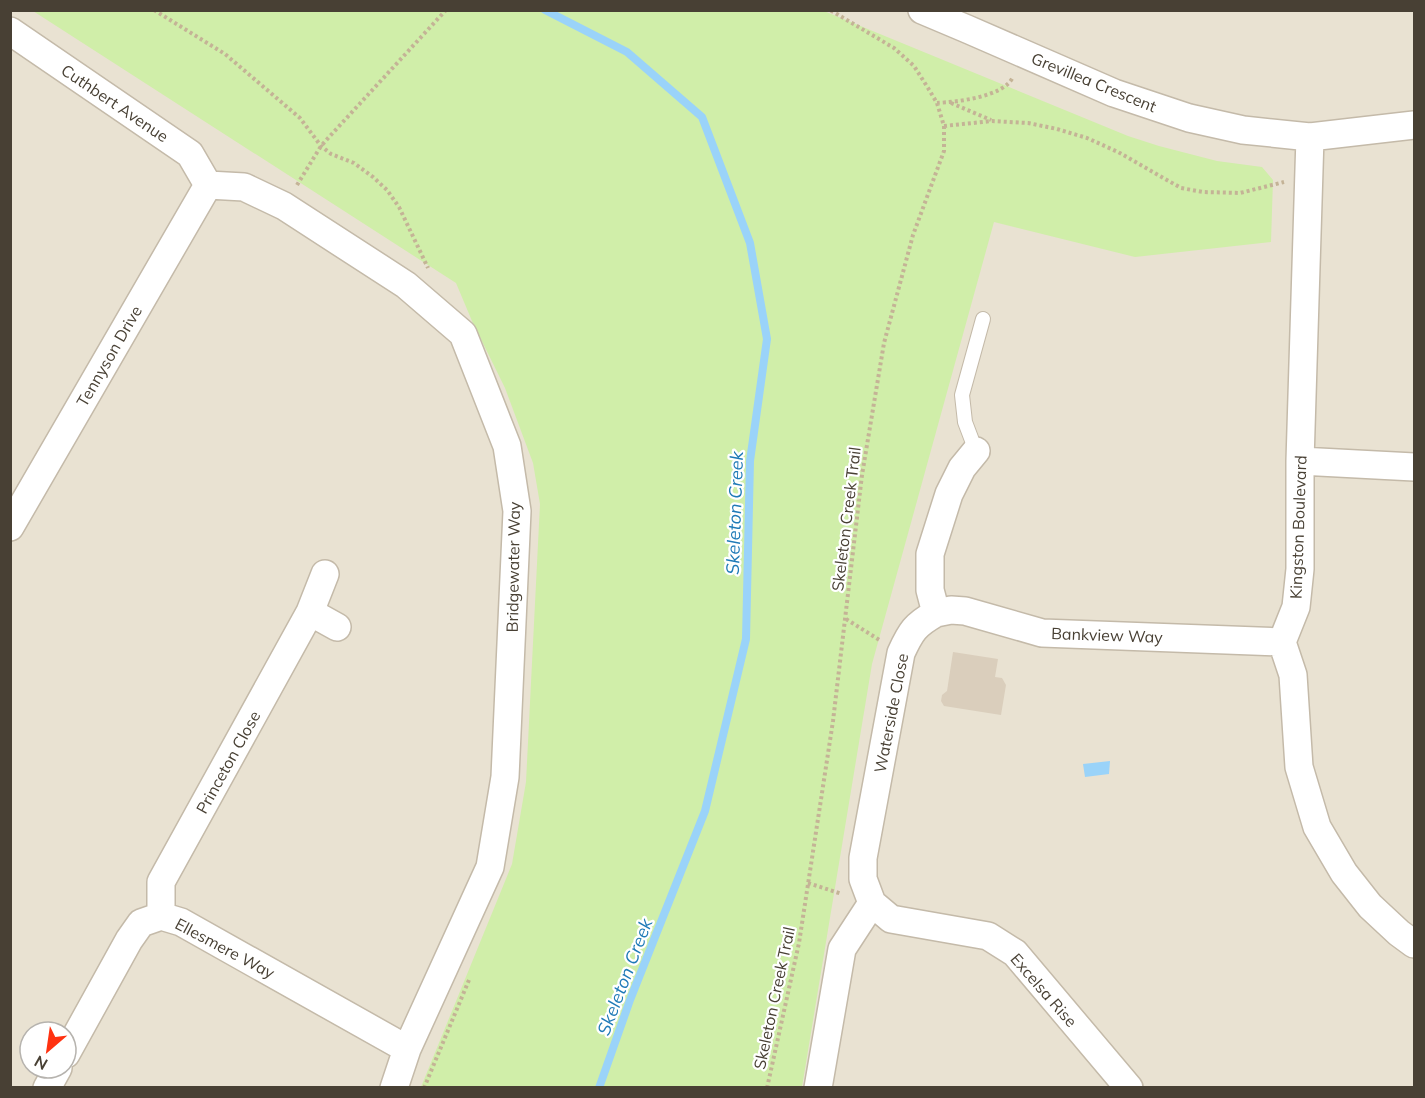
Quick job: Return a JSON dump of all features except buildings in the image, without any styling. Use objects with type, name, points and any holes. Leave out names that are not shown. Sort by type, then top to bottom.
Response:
[{"type":"street","name":"Grevillea Crescent","points":[[922,10],[970,20],[1024,54],[1114,93],[1189,118],[1243,130],[1310,137],[1414,125]]},
{"type":"street","name":"Cuthbert Avenue","points":[[10,32],[190,154],[208,185]]},
{"type":"street","name":"Kingston Boulevard","points":[[1282,642],[1296,607],[1299,578],[1300,461],[1310,137]]},
{"type":"street","name":"Bridgewater Way","points":[[208,185],[244,187],[284,206],[406,285],[463,334],[507,446],[517,511],[505,777],[489,867],[407,1049],[393,1088]]},
{"type":"street","name":"Tennyson Drive","points":[[10,527],[208,185]]},
{"type":"street","points":[[936,613],[930,590],[930,554],[949,494],[962,468],[976,451]]},
{"type":"street","points":[[1300,461],[1414,467]]},
{"type":"street","name":"Princeton Close","points":[[161,916],[161,882],[310,612],[325,574]]},
{"type":"street","name":"Bankview Way","points":[[936,613],[951,610],[965,611],[1042,633],[1282,642]]},
{"type":"street","points":[[310,612],[337,627]]},
{"type":"street","name":"Waterside Close","points":[[872,903],[863,879],[863,858],[900,653],[909,634],[920,622],[936,613]]},
{"type":"street","points":[[1282,642],[1293,675],[1299,767],[1317,827],[1344,873],[1370,906],[1414,944]]},
{"type":"street","points":[[818,1088],[842,949],[872,903]]},
{"type":"street","name":"Excelsa Rise","points":[[872,903],[891,919],[988,936],[1015,953],[1129,1088]]},
{"type":"street","name":"Ellesmere Way","points":[[78,1032],[129,940],[141,923],[161,916],[181,922],[407,1049]]},
{"type":"lane","points":[[976,451],[965,422],[962,395],[983,319]]},
{"type":"path","points":[[154,10],[225,54],[300,118],[321,146],[331,154],[354,163],[387,190],[399,207],[432,275]]},
{"type":"path","points":[[284,206],[321,146],[446,10]]},
{"type":"path","name":"Skeleton Creek Trail","points":[[767,1088],[799,943],[833,722],[862,475],[885,343],[913,235],[944,151],[944,126],[937,104],[914,66],[894,48],[830,10]]},
{"type":"path","points":[[937,104],[963,101],[990,94],[1011,82],[1024,54]]},
{"type":"path","points":[[950,103],[992,121]]},
{"type":"path","points":[[944,126],[992,121],[1028,123],[1057,129],[1087,138],[1118,152],[1181,188],[1203,192],[1240,193],[1308,177]]},
{"type":"path","points":[[846,619],[900,653]]},
{"type":"path","points":[[424,1088],[473,970]]},
{"type":"shaded area","points":[[10,11],[1414,11],[1414,1087],[11,1087]]},
{"type":"green space","points":[[33,11],[824,11],[1128,136],[1217,161],[1262,167],[1273,180],[1271,242],[1135,257],[994,222],[872,664],[802,1087],[421,1087],[512,864],[526,782],[540,504],[533,463],[505,388],[456,283]]},
{"type":"water","points":[[1110,761],[1109,774],[1085,777],[1083,764]]},
{"type":"waterway","name":"Skeleton Creek","points":[[545,10],[627,52],[702,117],[750,243],[767,339],[750,461],[746,639],[705,811],[630,1000],[599,1088]]}]
